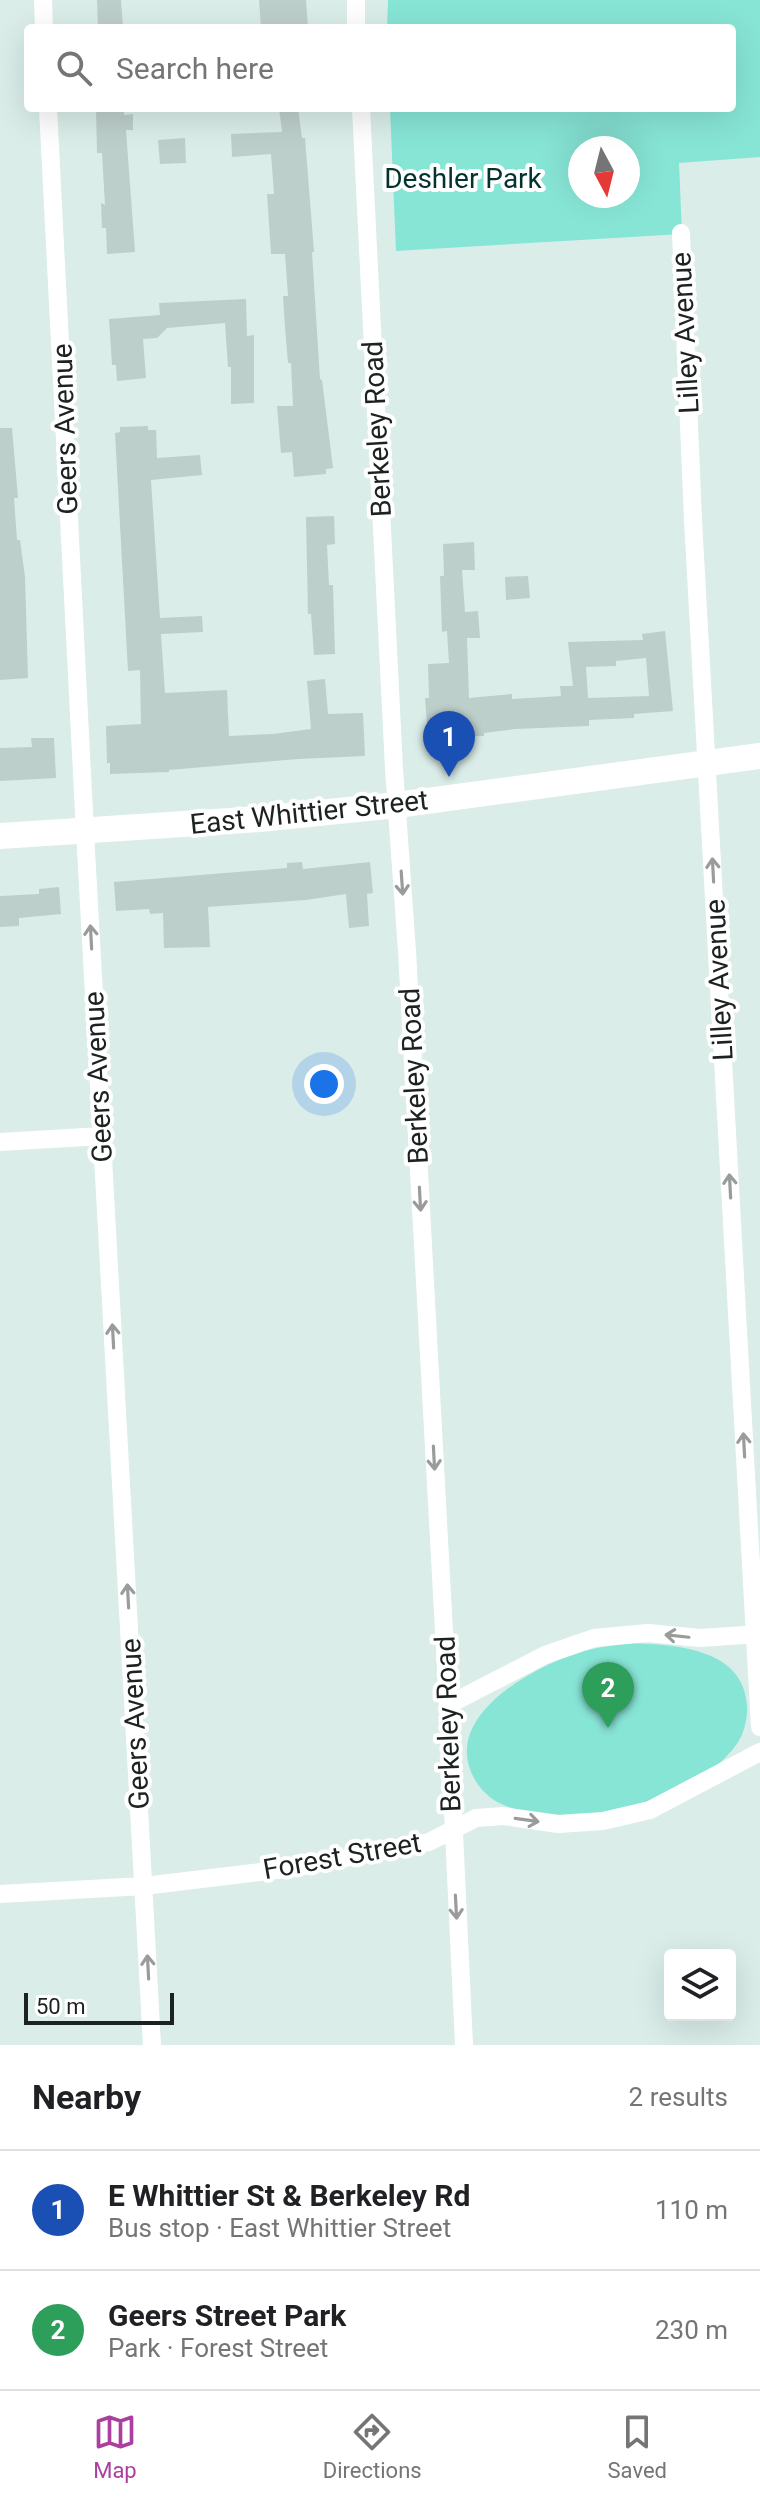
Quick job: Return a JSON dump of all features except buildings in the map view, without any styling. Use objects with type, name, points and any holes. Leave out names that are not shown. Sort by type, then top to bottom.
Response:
[{"type":"street","points":[[43,0],[44,24]]},
{"type":"street","points":[[356,0],[356,24]]},
{"type":"street","name":"Geers Avenue","points":[[48,112],[152,2045]]},
{"type":"street","name":"Berkeley Road","points":[[361,112],[464,2045]]},
{"type":"street","name":"Lilley Avenue","points":[[681,233],[760,1727]]},
{"type":"street","name":"East Whittier Street","points":[[0,836],[260,819],[397,805],[760,756]]},
{"type":"street","points":[[0,1142],[102,1136]]},
{"type":"street","points":[[448,1705],[545,1655],[594,1638],[648,1633],[700,1638],[757,1634]]},
{"type":"street","name":"Forest Street","points":[[0,1894],[144,1886],[294,1868],[429,1842],[476,1818],[503,1816],[558,1824],[603,1821],[650,1810],[760,1752]]},
{"type":"green space","name":"Deshler Park","points":[[388,0],[760,0],[760,157],[679,163],[682,234],[396,251],[390,112],[736,112],[736,24],[387,24]]},
{"type":"green space","points":[[632,1643],[687,1648],[720,1661],[734,1672],[743,1686],[746,1720],[739,1741],[720,1763],[698,1779],[646,1803],[589,1815],[562,1817],[522,1811],[498,1803],[485,1793],[468,1762],[468,1739],[478,1718],[495,1699],[539,1669],[563,1658]]},
{"type":"place","name":"E Whittier St & Berkeley Rd","points":[[449,777]]},
{"type":"place","name":"Geers Street Park","points":[[608,1728]]}]
